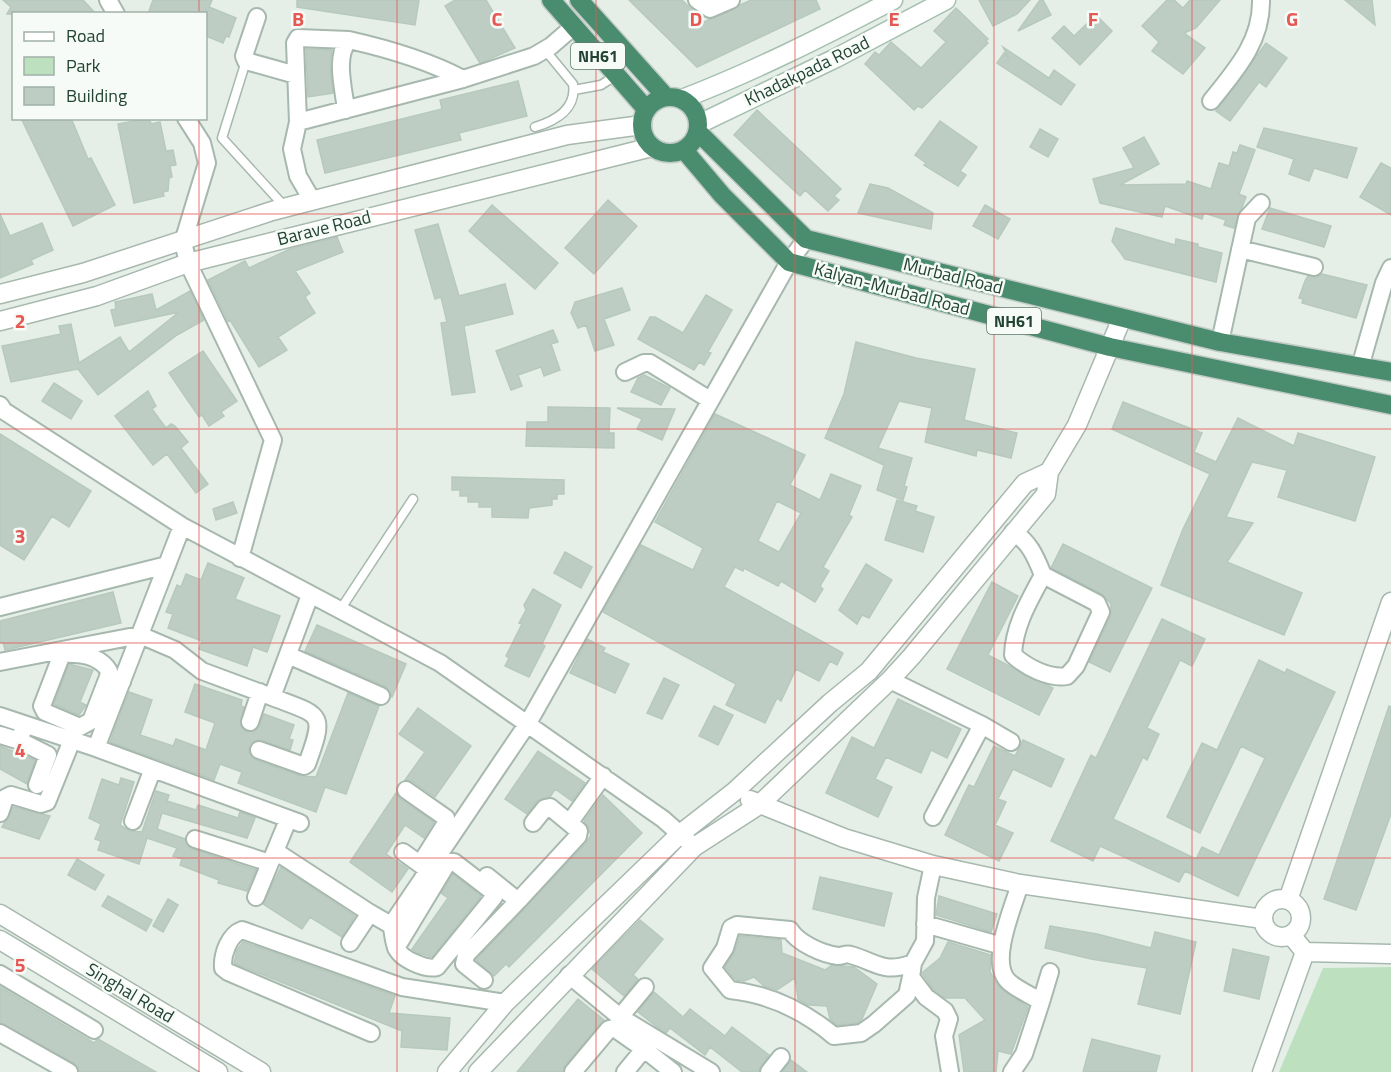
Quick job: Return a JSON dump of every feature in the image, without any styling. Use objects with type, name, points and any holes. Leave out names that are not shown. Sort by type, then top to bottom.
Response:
[{"type":"highway","name":"NH61","points":[[551,0],[615,75],[644,117],[647,141],[652,147]]},
{"type":"highway","name":"NH61","points":[[579,0],[674,98],[694,109],[699,128],[806,239]]},
{"type":"highway","points":[[644,117],[651,103],[674,98]]},
{"type":"highway","points":[[652,147],[668,153],[684,150],[699,128]]},
{"type":"highway","name":"Kalyan-Murbad Road","points":[[684,150],[722,195],[789,262],[1110,347],[1391,405]]},
{"type":"highway","name":"Murbad Road","points":[[806,239],[1220,342],[1391,372]]},
{"type":"street","points":[[697,0],[710,9],[731,0]]},
{"type":"street","name":"Khadakpada Road","points":[[699,128],[844,54],[893,8],[946,0]]},
{"type":"street","points":[[1211,100],[1245,60],[1262,20],[1262,0]]},
{"type":"street","points":[[674,98],[728,82],[831,33],[893,8]]},
{"type":"street","points":[[257,17],[244,56],[246,61],[296,75]]},
{"type":"street","points":[[298,122],[463,79],[545,50],[573,27]]},
{"type":"street","points":[[831,33],[844,54]]},
{"type":"street","points":[[312,200],[298,176],[292,149],[298,122],[295,43],[298,38],[349,40],[392,50],[442,68],[463,79]]},
{"type":"street","points":[[346,110],[341,59],[344,46],[349,40]]},
{"type":"street","name":"Barave Road","points":[[0,294],[83,273],[285,207],[644,117]]},
{"type":"street","points":[[187,120],[202,143],[207,163],[183,242],[188,263],[273,440],[240,558]]},
{"type":"street","name":"Barave Road","points":[[0,321],[97,296],[188,263],[652,147]]},
{"type":"street","points":[[1220,342],[1246,218],[1262,203]]},
{"type":"street","points":[[396,899],[447,843],[528,723],[789,262],[806,239]]},
{"type":"street","points":[[1240,249],[1314,267]]},
{"type":"street","points":[[1360,367],[1384,283],[1391,268]]},
{"type":"street","points":[[478,1072],[694,847],[759,805],[890,680],[912,656],[1046,494],[1049,472],[1077,425],[1122,318]]},
{"type":"street","points":[[625,372],[644,363],[650,363],[710,400]]},
{"type":"street","points":[[0,405],[4,411],[182,526],[440,663],[603,776],[694,847]]},
{"type":"street","points":[[447,1072],[505,1004],[680,834],[735,791],[869,671],[1025,483],[1049,472]]},
{"type":"street","points":[[96,748],[115,679],[104,663],[92,657],[63,654],[42,706],[45,712],[80,727],[91,722],[115,679],[140,635],[182,526]]},
{"type":"street","points":[[1013,532],[1024,538],[1035,556],[1042,575],[1097,603],[1101,612],[1076,666],[1067,676],[1057,678],[1022,663],[1013,655],[1013,640],[1023,611],[1042,575]]},
{"type":"street","points":[[0,607],[167,565]]},
{"type":"street","points":[[250,722],[288,655],[310,595]]},
{"type":"street","points":[[1288,900],[1391,602]]},
{"type":"street","points":[[0,662],[140,635],[176,650],[202,671],[310,711],[318,718],[320,729],[307,764],[304,766],[259,750]]},
{"type":"street","points":[[288,655],[381,696]]},
{"type":"street","points":[[890,680],[982,725],[1011,742]]},
{"type":"street","points":[[0,716],[96,748],[152,771],[294,822],[273,857],[255,897]]},
{"type":"street","points":[[20,741],[24,724]]},
{"type":"street","points":[[933,817],[982,725]]},
{"type":"street","points":[[0,735],[20,741],[48,755],[37,785]]},
{"type":"street","points":[[0,813],[5,798],[11,795],[41,804],[47,802],[72,740]]},
{"type":"street","points":[[133,821],[152,771]]},
{"type":"street","points":[[570,822],[603,776]]},
{"type":"street","points":[[396,948],[448,862],[454,862],[493,892],[494,897],[437,967],[429,969],[400,954],[396,948],[392,923],[446,824],[446,818],[406,790]]},
{"type":"street","points":[[735,791],[759,805],[844,838],[933,865],[1020,884],[1263,919]]},
{"type":"street","points":[[484,980],[464,964],[466,955],[578,836],[579,831],[550,807],[544,808],[533,823]]},
{"type":"street","points":[[195,839],[273,857],[318,887],[389,924],[392,923]]},
{"type":"street","points":[[447,843],[518,901]]},
{"type":"street","points":[[403,852],[424,867]]},
{"type":"street","points":[[912,970],[882,968],[849,954],[838,956],[797,941],[789,930],[737,925],[731,928],[726,948],[712,968],[730,990],[755,992],[781,1003],[819,1023],[834,1036],[861,1033],[907,995],[912,970],[925,941],[926,898],[933,865]]},
{"type":"street","points":[[1020,884],[1002,946],[1001,971],[1009,982],[1041,1002]]},
{"type":"street","points":[[1288,900],[1298,907],[1302,920],[1296,932],[1284,937],[1272,934],[1263,919],[1270,903],[1288,900]]},
{"type":"street","points":[[350,943],[370,913]]},
{"type":"street","name":"Singhal Road","points":[[0,914],[261,1072]]},
{"type":"street","points":[[925,924],[1002,946]]},
{"type":"street","points":[[371,1033],[228,972],[223,968],[223,961],[230,939],[235,932],[242,930],[402,987],[505,1004]]},
{"type":"street","points":[[1291,935],[1305,952],[1391,954]]},
{"type":"street","name":"Singhal Road","points":[[0,940],[218,1072]]},
{"type":"street","points":[[1262,1072],[1305,952]]},
{"type":"street","points":[[912,970],[926,997],[945,1011],[949,1019],[944,1036],[950,1072]]},
{"type":"street","points":[[1012,1072],[1023,1054],[1050,972]]},
{"type":"street","points":[[0,974],[94,1030]]},
{"type":"street","points":[[569,975],[620,1017],[644,1049],[673,1072]]},
{"type":"street","points":[[620,1017],[645,987]]},
{"type":"street","points":[[573,1072],[609,1029],[631,1031],[709,1072]]},
{"type":"street","points":[[0,1033],[69,1072]]},
{"type":"street","points":[[625,1072],[644,1049]]},
{"type":"street","points":[[769,1072],[781,1058]]},
{"type":"lane","points":[[535,127],[556,120],[565,112],[574,90],[573,84],[545,50]]},
{"type":"lane","points":[[246,61],[222,138],[285,207]]},
{"type":"lane","points":[[574,90],[601,85],[615,75]]},
{"type":"lane","points":[[340,610],[414,499]]},
{"type":"green space","points":[[1391,967],[1391,1072],[1279,1072],[1323,968]]},
{"type":"building","points":[[3,0],[83,0],[94,12],[12,12],[12,14],[7,14],[11,7]]},
{"type":"building","points":[[153,0],[212,0],[209,7],[236,18],[229,37],[226,36],[223,43],[207,36],[207,12],[149,12]]},
{"type":"building","points":[[297,0],[419,0],[415,25],[297,7]]},
{"type":"building","points":[[455,0],[486,0],[515,48],[480,63],[445,6]]},
{"type":"building","points":[[629,0],[682,0],[704,22],[751,0],[816,0],[820,9],[697,67]]},
{"type":"building","points":[[979,0],[1030,0],[1017,14],[993,26]]},
{"type":"building","points":[[1040,0],[1043,0],[1051,15],[1018,31]]},
{"type":"building","points":[[1167,0],[1174,0],[1183,8],[1190,0],[1220,0],[1196,28],[1184,33],[1205,48],[1183,74],[1152,51],[1159,42],[1142,26]]},
{"type":"building","points":[[1345,0],[1372,0],[1375,25]]},
{"type":"building","points":[[956,8],[988,39],[986,41],[988,43],[922,108],[918,106],[914,110],[865,64],[875,52],[879,55],[891,42],[921,68],[946,42],[934,31]]},
{"type":"building","points":[[1096,15],[1112,31],[1080,65],[1052,38],[1064,26],[1074,36]]},
{"type":"building","points":[[1266,43],[1287,58],[1266,87],[1259,82],[1230,121],[1216,111]]},
{"type":"building","points":[[1003,47],[1049,78],[1054,70],[1075,85],[1061,105],[997,63],[1004,53],[1009,59]]},
{"type":"building","points":[[306,49],[332,50],[330,64],[333,93],[308,97]]},
{"type":"building","points":[[518,81],[527,116],[459,133],[461,140],[325,173],[317,140],[442,109],[440,100]]},
{"type":"building","points":[[757,110],[841,189],[834,196],[839,200],[828,211],[805,190],[800,196],[734,135]]},
{"type":"building","points":[[22,120],[72,120],[88,159],[91,158],[115,205],[73,226]]},
{"type":"building","points":[[139,120],[150,120],[151,124],[160,122],[166,151],[173,150],[176,165],[170,166],[172,177],[169,178],[168,191],[163,192],[164,196],[134,203],[118,124]]},
{"type":"building","points":[[940,121],[977,147],[960,171],[966,175],[958,186],[924,165],[926,163],[915,155]]},
{"type":"building","points":[[1264,128],[1357,148],[1347,178],[1314,168],[1309,181],[1289,174],[1294,159],[1257,147]]},
{"type":"building","points":[[1040,129],[1058,139],[1048,157],[1030,147]]},
{"type":"building","points":[[1144,137],[1159,164],[1120,185],[1186,184],[1187,181],[1211,189],[1219,163],[1229,166],[1233,152],[1237,153],[1240,145],[1255,150],[1239,194],[1246,197],[1234,228],[1224,225],[1226,220],[1204,213],[1202,219],[1165,206],[1162,217],[1100,203],[1093,179],[1134,168],[1123,148]]},
{"type":"building","points":[[1381,163],[1391,168],[1391,215],[1360,197]]},
{"type":"building","points":[[870,184],[888,188],[933,213],[931,229],[858,213]]},
{"type":"building","points":[[608,200],[637,226],[594,274],[565,248]]},
{"type":"building","points":[[492,205],[558,263],[535,289],[469,231]]},
{"type":"building","points":[[985,205],[1010,219],[998,239],[973,226]]},
{"type":"building","points":[[1270,208],[1331,226],[1324,247],[1262,229]]},
{"type":"building","points":[[0,214],[10,236],[42,223],[53,250],[31,260],[33,264],[0,278]]},
{"type":"building","points":[[438,224],[459,296],[505,284],[513,314],[464,326],[475,392],[452,395],[441,323],[447,322],[441,297],[435,299],[415,230]]},
{"type":"building","points":[[1116,228],[1175,245],[1176,239],[1198,244],[1198,247],[1222,253],[1216,282],[1125,259],[1112,241]]},
{"type":"building","points":[[337,237],[343,252],[295,271],[310,293],[305,297],[315,313],[278,337],[287,350],[259,367],[230,320],[228,321],[208,280],[245,261],[249,268],[290,249]]},
{"type":"building","points":[[1322,274],[1367,285],[1356,318],[1302,303],[1303,299],[1299,298],[1308,276],[1316,277]]},
{"type":"building","points":[[622,288],[630,310],[604,319],[614,345],[595,351],[586,325],[578,328],[571,313],[575,302]]},
{"type":"building","points":[[190,291],[204,320],[177,335],[98,395],[78,369],[11,382],[2,346],[61,334],[59,326],[71,324],[79,363],[120,337],[129,352],[179,312],[115,326],[111,310],[116,309],[115,302],[152,294],[156,310]]},
{"type":"building","points":[[706,295],[732,310],[708,352],[711,353],[704,365],[699,362],[694,370],[638,339],[650,317],[655,317],[683,333]]},
{"type":"building","points":[[553,330],[558,342],[551,344],[560,370],[544,376],[541,367],[518,375],[522,386],[511,390],[496,351]]},
{"type":"building","points":[[856,342],[916,358],[975,369],[964,420],[1017,433],[1011,458],[977,450],[976,456],[925,442],[932,408],[899,401],[878,448],[912,458],[904,486],[907,487],[903,500],[877,490],[884,465],[825,438],[844,394]]},
{"type":"building","points":[[203,351],[237,401],[221,412],[224,416],[209,426],[202,415],[199,417],[169,373]]},
{"type":"building","points":[[644,375],[670,388],[661,405],[631,392],[638,378]]},
{"type":"building","points":[[54,383],[82,401],[71,419],[42,401]]},
{"type":"building","points":[[148,391],[156,406],[152,409],[166,428],[171,424],[175,426],[188,442],[181,448],[208,484],[196,493],[167,454],[153,465],[115,416]]},
{"type":"building","points":[[1123,402],[1202,433],[1194,452],[1216,462],[1238,418],[1294,446],[1298,433],[1375,457],[1355,521],[1278,497],[1287,470],[1252,462],[1226,517],[1253,523],[1227,562],[1302,593],[1284,635],[1161,585],[1183,529],[1210,474],[1112,429]]},
{"type":"building","points":[[548,407],[610,408],[609,433],[614,433],[614,448],[526,446],[527,422],[548,422]]},
{"type":"building","points":[[617,408],[675,409],[662,440],[637,429],[642,419]]},
{"type":"building","points":[[715,414],[805,455],[790,485],[820,500],[831,474],[861,486],[849,515],[852,517],[823,567],[829,571],[820,586],[823,589],[815,602],[781,581],[778,586],[744,568],[743,571],[735,567],[724,587],[843,653],[837,665],[830,661],[819,681],[796,669],[781,701],[777,698],[765,723],[726,705],[736,684],[603,612],[641,545],[693,570],[703,548],[655,522]],"holes":[[[777,501],[801,513],[779,552],[758,541]]]},
{"type":"building","points":[[0,434],[91,491],[69,527],[52,516],[24,560],[0,545]]},
{"type":"building","points":[[452,477],[564,480],[564,494],[557,494],[557,499],[552,499],[552,505],[529,508],[528,518],[492,517],[492,507],[479,507],[479,502],[468,502],[468,496],[460,496],[460,490],[452,490]]},
{"type":"building","points":[[897,500],[917,506],[915,511],[934,517],[923,552],[885,540]]},
{"type":"building","points":[[233,502],[237,513],[216,520],[213,509]]},
{"type":"building","points":[[1063,544],[1152,588],[1110,672],[1089,662],[1111,616],[1111,604],[1102,594],[1051,568]]},
{"type":"building","points":[[565,552],[592,567],[581,588],[554,573]]},
{"type":"building","points":[[208,563],[244,578],[235,599],[280,616],[267,652],[253,647],[247,666],[199,649],[202,641],[168,628],[173,614],[166,612],[177,585],[181,587],[186,574],[201,580]]},
{"type":"building","points":[[866,564],[892,580],[869,618],[862,615],[857,624],[839,610]]},
{"type":"building","points":[[992,582],[1018,596],[988,655],[1053,688],[1039,715],[947,669]]},
{"type":"building","points":[[533,589],[561,605],[542,644],[545,646],[529,677],[505,666],[509,658],[506,656],[522,624],[519,623],[526,610],[524,605]]},
{"type":"building","points":[[113,592],[121,623],[5,650],[3,642],[0,643],[0,621]]},
{"type":"building","points":[[1162,619],[1205,639],[1192,666],[1180,660],[1147,728],[1159,734],[1147,760],[1143,757],[1113,819],[1196,859],[1202,847],[1219,855],[1265,758],[1241,746],[1200,833],[1167,817],[1202,743],[1217,750],[1259,660],[1285,673],[1287,669],[1335,692],[1238,896],[1185,871],[1179,882],[1100,846],[1093,861],[1051,841],[1091,755],[1096,758]]},
{"type":"building","points":[[317,625],[406,664],[392,697],[385,686],[305,651]]},
{"type":"building","points":[[587,639],[605,648],[603,652],[629,664],[615,693],[570,673]]},
{"type":"building","points":[[69,664],[93,670],[80,702],[86,705],[79,715],[54,704]]},
{"type":"building","points":[[664,678],[679,685],[662,719],[647,713]]},
{"type":"building","points":[[195,684],[242,700],[241,706],[244,707],[240,724],[246,732],[257,729],[264,714],[294,725],[289,739],[293,740],[290,750],[258,740],[252,742],[249,751],[255,760],[301,776],[316,777],[348,693],[379,706],[346,794],[325,787],[316,812],[238,783],[242,772],[220,764],[214,780],[110,742],[129,692],[152,700],[140,735],[173,746],[176,739],[206,750],[215,723],[185,712]]},
{"type":"building","points":[[898,699],[961,729],[947,758],[931,750],[921,773],[886,757],[875,779],[892,787],[878,817],[826,793],[852,737],[874,748]]},
{"type":"building","points":[[714,706],[733,715],[718,745],[699,736]]},
{"type":"building","points":[[1389,706],[1391,707],[1391,814],[1356,910],[1324,899]]},
{"type":"building","points":[[418,708],[471,746],[435,797],[412,781],[405,780],[425,752],[399,734]]},
{"type":"building","points":[[1023,740],[1064,759],[1051,787],[1013,769],[998,799],[1006,802],[995,825],[1013,833],[999,861],[945,835],[969,785],[974,787],[994,746],[1015,756]]},
{"type":"building","points":[[0,746],[35,760],[27,784],[0,769]]},
{"type":"building","points":[[538,751],[585,783],[572,801],[555,789],[550,797],[537,801],[527,814],[505,799]]},
{"type":"building","points":[[121,778],[134,782],[120,825],[130,831],[142,832],[156,791],[169,795],[167,801],[196,810],[198,805],[238,818],[240,812],[255,818],[247,838],[162,813],[157,829],[185,839],[192,849],[256,870],[247,891],[218,883],[219,880],[180,865],[182,859],[173,856],[177,848],[147,838],[139,864],[98,850],[101,841],[95,839],[101,824],[89,818],[102,779],[119,785]]},
{"type":"building","points":[[396,793],[400,799],[434,822],[424,838],[405,825],[386,854],[408,869],[392,892],[350,862]]},
{"type":"building","points":[[603,795],[642,833],[509,967],[506,964],[494,976],[476,960],[586,843],[591,835],[584,821]]},
{"type":"building","points":[[13,807],[50,816],[39,839],[2,827]]},
{"type":"building","points":[[77,859],[104,875],[95,890],[68,875]]},
{"type":"building","points":[[281,867],[355,916],[342,937],[310,917],[302,929],[263,904]]},
{"type":"building","points":[[453,874],[481,896],[432,957],[418,953],[412,949],[448,898],[441,893]]},
{"type":"building","points":[[820,877],[892,893],[884,926],[813,909]]},
{"type":"building","points":[[108,896],[152,920],[146,931],[102,906]]},
{"type":"building","points":[[939,896],[997,914],[991,932],[936,915]]},
{"type":"building","points":[[168,899],[178,905],[163,932],[153,926]]},
{"type":"building","points":[[640,920],[663,939],[633,975],[638,979],[624,996],[592,969]]},
{"type":"building","points":[[1050,926],[1097,934],[1151,948],[1155,932],[1196,942],[1180,1014],[1138,1004],[1147,968],[1091,959],[1045,948]]},
{"type":"building","points":[[740,936],[781,940],[782,953],[825,970],[832,965],[854,967],[877,984],[862,1019],[857,1023],[837,1025],[830,1019],[827,1006],[808,1005],[798,999],[795,978],[777,990],[764,986],[754,977],[744,981],[736,980],[725,967],[734,953]]},
{"type":"building","points":[[243,942],[395,996],[389,1013],[450,1018],[447,1050],[401,1047],[402,1031],[234,963],[237,950]]},
{"type":"building","points":[[948,942],[991,955],[990,972],[1000,988],[1028,1007],[1011,1054],[998,1051],[996,1072],[964,1072],[959,1035],[985,1020],[965,998],[945,998],[933,989],[922,973],[940,958]]},
{"type":"building","points":[[1233,949],[1269,957],[1259,999],[1224,991]]},
{"type":"building","points":[[0,987],[94,1043],[98,1039],[156,1072],[79,1072],[74,1063],[0,1023]]},
{"type":"building","points":[[654,992],[683,1017],[690,1009],[725,1036],[732,1027],[769,1055],[759,1072],[742,1072],[710,1047],[705,1055],[670,1028],[666,1033],[657,1027],[638,1012]]},
{"type":"building","points":[[578,999],[604,1020],[565,1065],[563,1072],[517,1072]]},
{"type":"building","points":[[1092,1039],[1160,1056],[1156,1072],[1083,1072]]},
{"type":"building","points":[[791,1060],[807,1072],[782,1072]]}]
